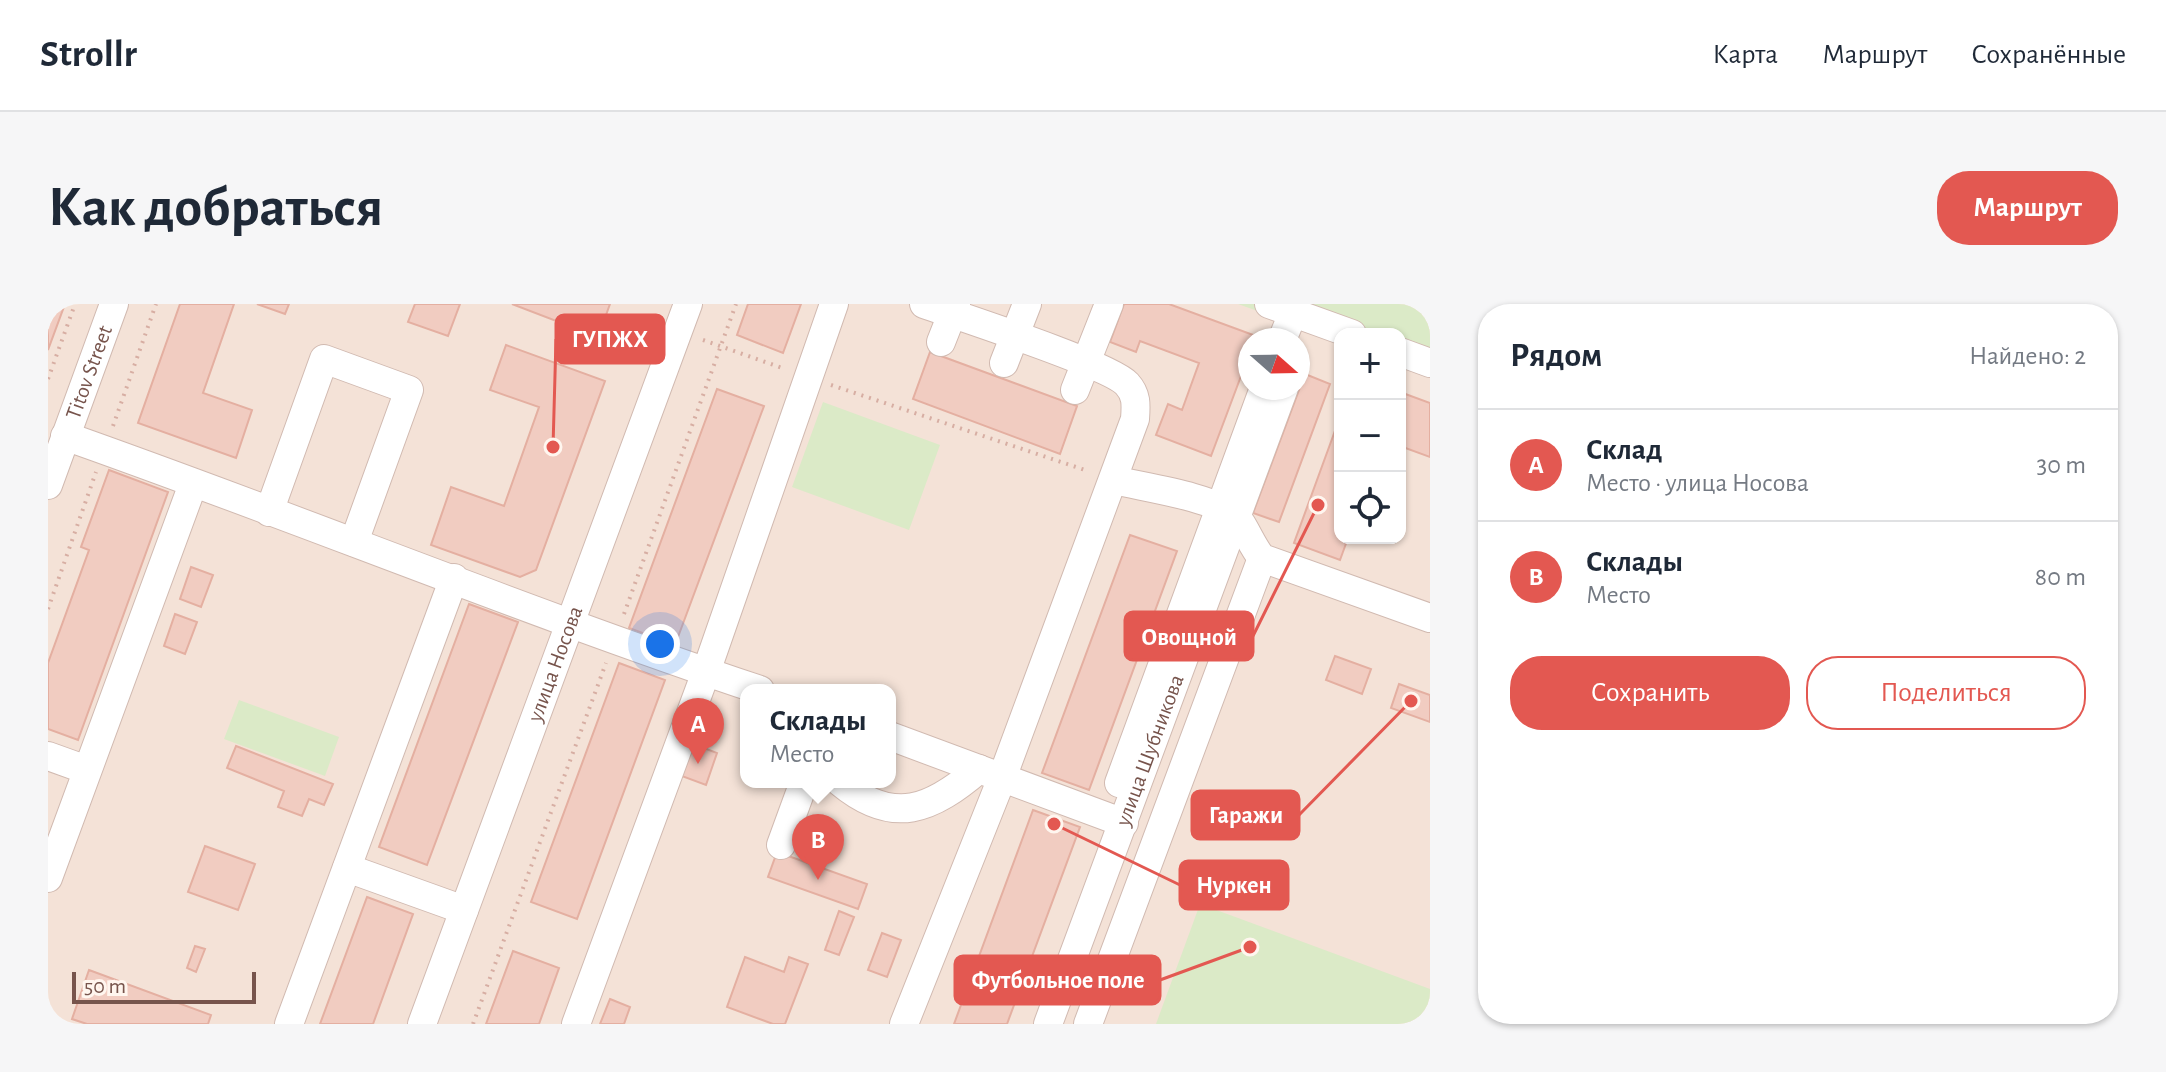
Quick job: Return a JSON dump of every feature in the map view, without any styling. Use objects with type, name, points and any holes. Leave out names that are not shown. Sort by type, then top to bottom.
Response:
[{"type":"street","name":"Titov Street","points":[[54,461],[114,304]]},
{"type":"street","name":"улица Носова","points":[[422,1024],[688,304]]},
{"type":"street","points":[[576,1024],[706,672],[834,304]]},
{"type":"street","points":[[904,1024],[990,774],[1114,480],[1135,419],[1136,398],[1125,382],[1086,363],[1016,337],[954,309],[924,304]]},
{"type":"street","points":[[1004,363],[1027,304]]},
{"type":"street","points":[[1075,390],[1109,304]]},
{"type":"street","points":[[1282,328],[1281,308],[1336,328]]},
{"type":"street","points":[[941,342],[954,309]]},
{"type":"street","points":[[1406,354],[1430,363]]},
{"type":"street","points":[[269,512],[324,359],[409,390],[354,542]]},
{"type":"street","points":[[1228,512],[1261,400]]},
{"type":"street","name":"улица Шубникова","points":[[1048,1024],[1115,820],[1228,512],[1279,400]]},
{"type":"street","points":[[54,461],[104,450],[454,578],[569,625],[742,684]]},
{"type":"street","points":[[1114,480],[1228,512],[1262,558],[1430,618]]},
{"type":"street","points":[[48,878],[193,484]]},
{"type":"street","points":[[1088,1024],[1262,558]]},
{"type":"street","points":[[289,1024],[454,578]]},
{"type":"street","points":[[896,738],[1115,820],[1030,1024]]},
{"type":"street","points":[[48,756],[87,770]]},
{"type":"street","points":[[849,788],[862,796],[907,810],[924,807],[990,774]]},
{"type":"street","points":[[781,845],[802,788]]},
{"type":"street","points":[[347,868],[464,910]]},
{"type":"path","points":[[48,379],[75,304]]},
{"type":"path","points":[[48,609],[156,304]]},
{"type":"path","points":[[473,1024],[736,304]]},
{"type":"path","points":[[678,332],[1114,480]]},
{"type":"shaded area","points":[[48,304],[1430,304],[1430,1024],[48,1024]]},
{"type":"green space","points":[[1238,304],[1430,304],[1430,375],[1406,366],[1406,328],[1334,328],[1334,339]]},
{"type":"green space","points":[[823,402],[940,445],[909,530],[792,487]]},
{"type":"green space","points":[[239,700],[339,737],[325,776],[224,739]]},
{"type":"green space","points":[[1200,904],[1430,989],[1430,1024],[1156,1024]]},
{"type":"building","points":[[48,304],[65,304],[48,350]]},
{"type":"building","points":[[180,304],[234,304],[203,393],[252,410],[236,458],[138,423]]},
{"type":"building","points":[[257,304],[289,304],[285,314]]},
{"type":"building","points":[[415,304],[460,304],[448,336],[408,322]]},
{"type":"building","points":[[512,304],[610,304],[598,337]]},
{"type":"building","points":[[748,304],[801,304],[783,353],[737,335]]},
{"type":"building","points":[[1124,304],[1169,304],[1238,329],[1238,384],[1211,456],[1156,435],[1168,404],[1182,410],[1199,363],[1140,341],[1136,352],[1110,342]]},
{"type":"building","points":[[506,345],[605,381],[536,570],[520,577],[431,545],[451,487],[504,506],[539,407],[490,390]]},
{"type":"building","points":[[930,352],[1077,406],[1060,454],[913,399]]},
{"type":"building","points":[[1310,376],[1330,384],[1279,522],[1253,513],[1295,400],[1310,400]]},
{"type":"building","points":[[717,389],[764,406],[675,645],[629,628]]},
{"type":"building","points":[[1406,394],[1430,403],[1430,457],[1406,448]]},
{"type":"building","points":[[1334,433],[1334,544],[1346,544],[1340,560],[1294,543]]},
{"type":"building","points":[[109,470],[168,492],[78,740],[48,729],[48,663],[89,550],[81,547]]},
{"type":"building","points":[[1130,535],[1177,551],[1089,790],[1042,773]]},
{"type":"building","points":[[191,567],[213,575],[201,607],[180,599]]},
{"type":"building","points":[[469,604],[518,622],[427,865],[379,847]]},
{"type":"building","points":[[175,614],[197,622],[185,654],[164,646]]},
{"type":"building","points":[[1335,656],[1371,669],[1362,694],[1326,680]]},
{"type":"building","points":[[619,663],[665,680],[577,919],[531,902]]},
{"type":"building","points":[[1399,684],[1430,695],[1430,722],[1391,708]]},
{"type":"building","points":[[691,743],[717,753],[706,785],[679,775]]},
{"type":"building","points":[[236,746],[333,784],[324,805],[309,799],[302,816],[278,807],[284,791],[227,768]]},
{"type":"building","points":[[1033,810],[1080,827],[1007,1024],[954,1024]]},
{"type":"building","points":[[205,846],[255,864],[238,910],[188,892]]},
{"type":"building","points":[[777,852],[867,884],[858,909],[768,877]]},
{"type":"building","points":[[367,897],[413,914],[373,1024],[320,1024]]},
{"type":"building","points":[[839,911],[854,917],[839,955],[825,950]]},
{"type":"building","points":[[882,933],[901,940],[887,977],[868,970]]},
{"type":"building","points":[[195,946],[205,949],[196,972],[187,968]]},
{"type":"building","points":[[513,951],[559,968],[539,1024],[486,1024]]},
{"type":"building","points":[[745,957],[784,972],[789,957],[808,964],[785,1024],[773,1024],[727,1007]]},
{"type":"building","points":[[89,970],[211,1015],[208,1024],[87,1024],[72,1019]]},
{"type":"building","points":[[610,999],[630,1007],[624,1024],[600,1024]]},
{"type":"place","name":"ГУПЖХ","points":[[553,447]]},
{"type":"place","name":"Овощной","points":[[1318,505]]},
{"type":"place","name":"Гаражи","points":[[1411,701]]},
{"type":"place","name":"Склад","points":[[698,764]]},
{"type":"place","name":"Нуркен","points":[[1054,824]]},
{"type":"place","name":"Склады","points":[[818,880]]},
{"type":"place","name":"Футбольное поле","points":[[1250,947]]}]
